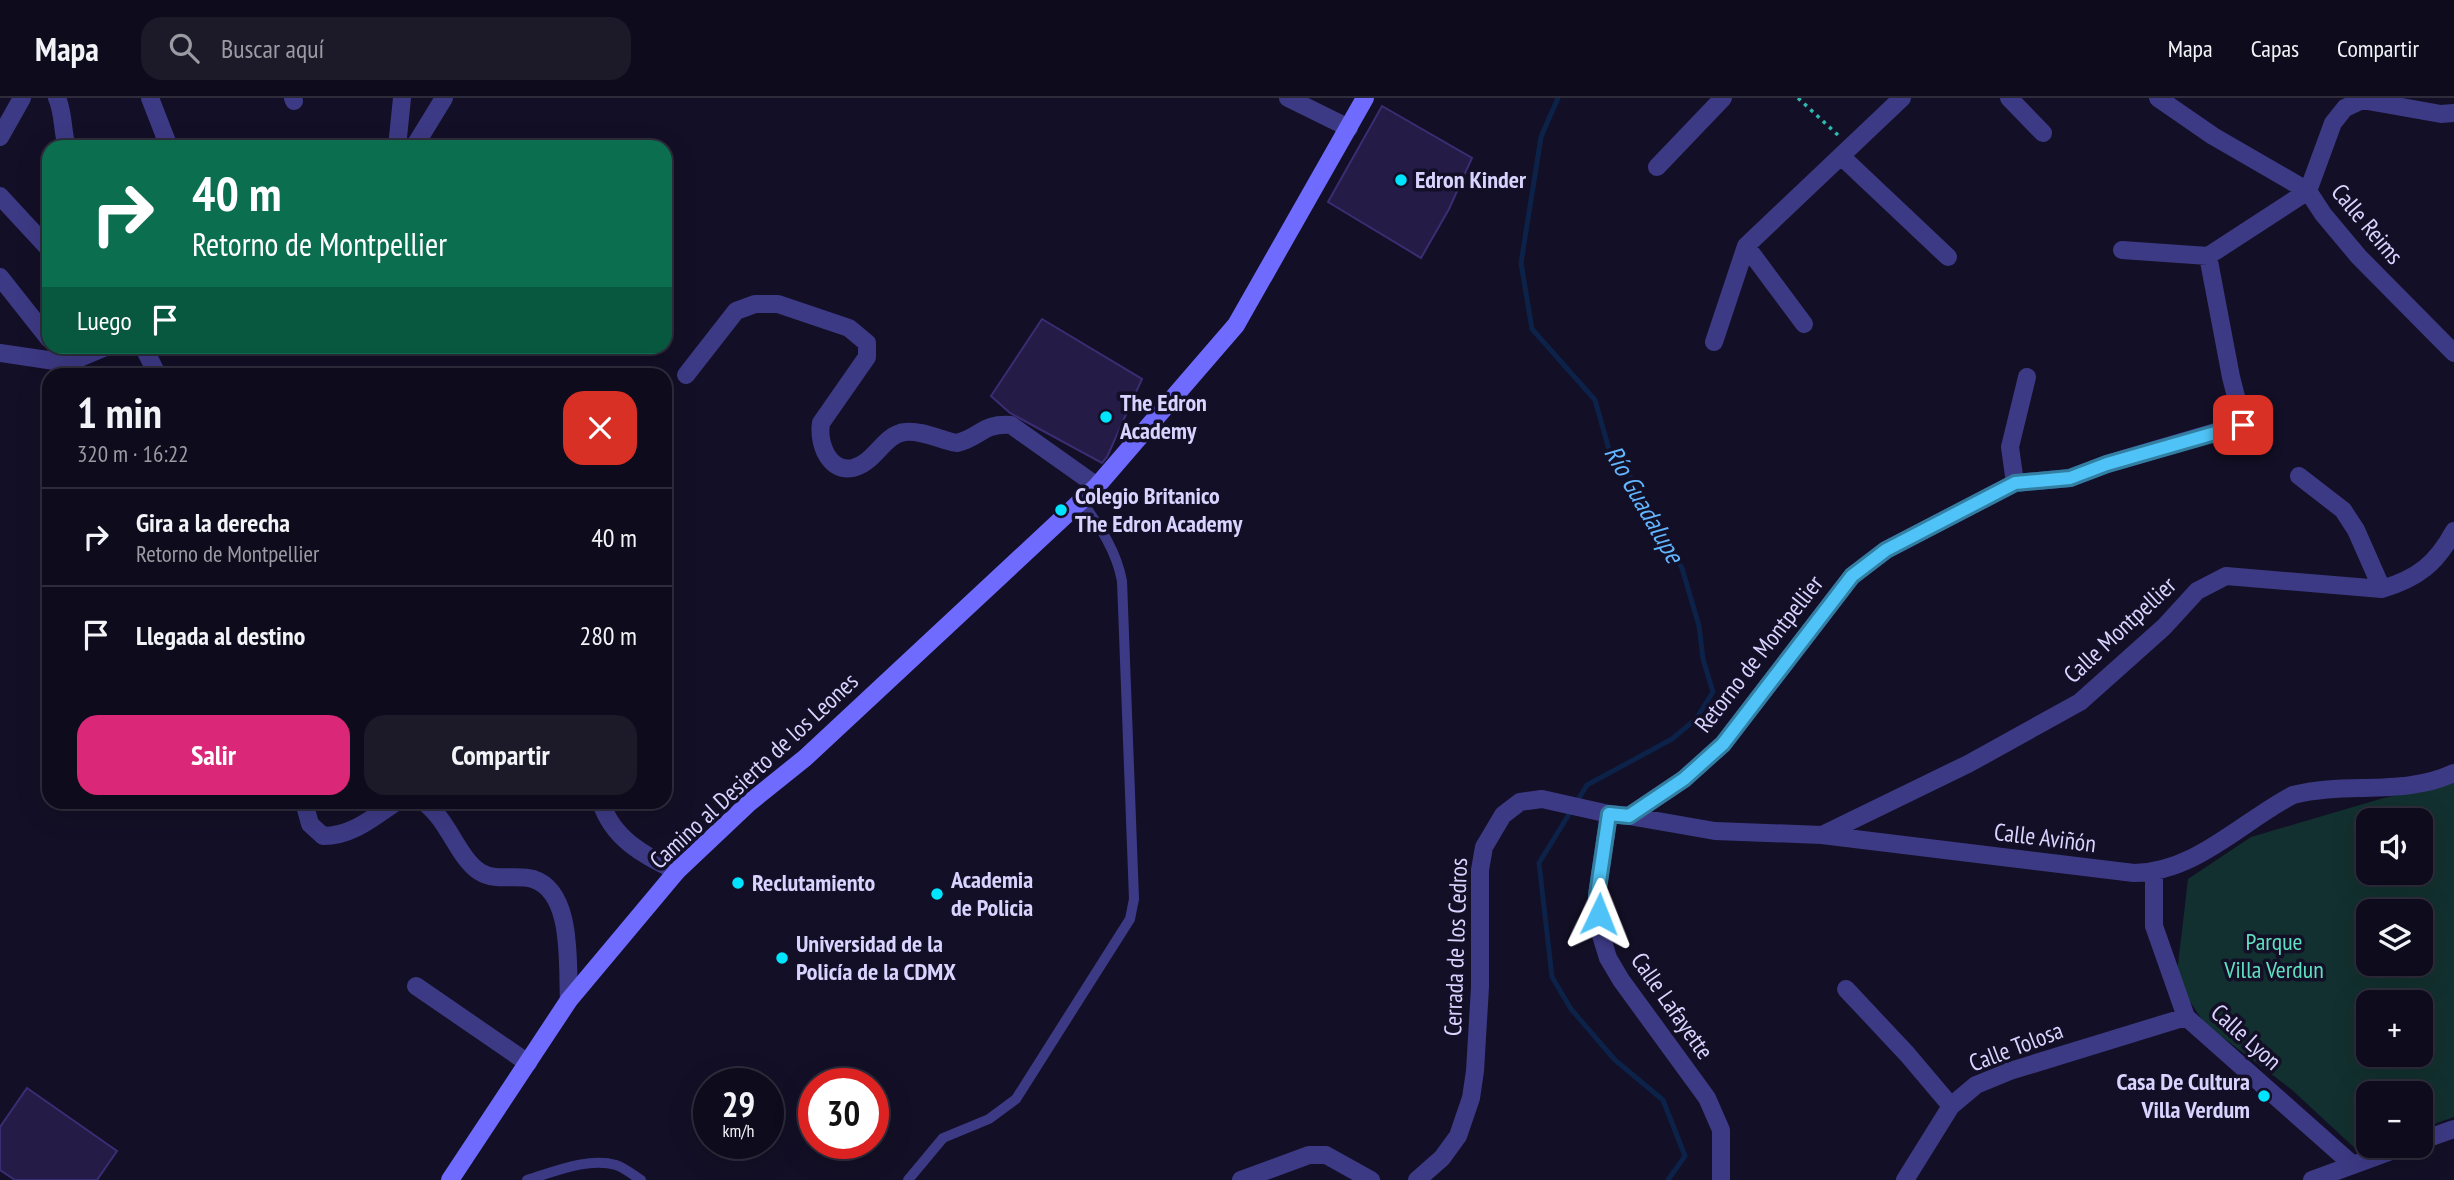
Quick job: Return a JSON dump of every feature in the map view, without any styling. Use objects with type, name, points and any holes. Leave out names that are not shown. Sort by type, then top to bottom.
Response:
[{"type":"main road","points":[[1097,486],[1236,325],[1364,98]]},
{"type":"main road","name":"Camino al Desierto de los Leones","points":[[450,1180],[569,1000],[677,871],[749,803],[805,758],[1097,486]]},
{"type":"street","points":[[0,137],[22,98]]},
{"type":"street","points":[[57,98],[62,108],[65,140]]},
{"type":"street","points":[[150,98],[166,140]]},
{"type":"street","points":[[398,140],[402,98]]},
{"type":"street","points":[[418,140],[444,98]]},
{"type":"street","points":[[1289,98],[1349,128]]},
{"type":"street","points":[[1657,167],[1723,98]]},
{"type":"street","points":[[1714,342],[1746,246],[1902,98]]},
{"type":"street","points":[[2009,98],[2043,133]]},
{"type":"street","name":"Calle Reims","points":[[2158,98],[2213,136],[2308,191],[2359,257],[2454,353]]},
{"type":"street","points":[[2122,250],[2208,256],[2308,191],[2333,123],[2345,108],[2362,100],[2441,114],[2454,113]]},
{"type":"street","points":[[1846,151],[1948,257]]},
{"type":"street","points":[[0,196],[42,241]]},
{"type":"street","points":[[1746,246],[1804,324]]},
{"type":"street","name":"Retorno de Montpellier","points":[[1629,816],[1684,779],[1723,744],[1852,576],[1886,550],[2015,483],[2070,478],[2107,464],[2243,425],[2228,365],[2208,256]]},
{"type":"street","points":[[0,277],[42,329]]},
{"type":"street","points":[[686,375],[736,311],[755,303],[778,304],[849,328],[867,343],[867,357],[821,423],[819,434],[825,454],[844,468],[850,469],[867,462],[895,434],[905,432],[957,443],[988,427],[1011,425],[1097,486]]},
{"type":"street","points":[[0,353],[68,363],[89,354]]},
{"type":"street","points":[[61,354],[68,363]]},
{"type":"street","points":[[2015,483],[2010,447],[2027,377]]},
{"type":"street","points":[[2299,476],[2343,510],[2356,530],[2382,589]]},
{"type":"street","name":"Calle Montpellier","points":[[1822,835],[1968,764],[2080,702],[2164,627],[2197,591],[2226,576],[2382,589],[2423,571],[2439,555],[2454,531]]},
{"type":"street","name":"Calle Aviñón","points":[[1606,813],[1715,831],[1822,835],[2134,873],[2154,873],[2190,860],[2293,795],[2307,791],[2405,786],[2454,773]]},
{"type":"street","name":"Cerrada de los Cedros","points":[[1417,1180],[1442,1158],[1458,1136],[1471,1098],[1480,987],[1480,870],[1484,847],[1511,807],[1528,800],[1542,799],[1606,813]]},
{"type":"street","points":[[306,809],[310,824],[323,836],[340,836],[386,809]]},
{"type":"street","points":[[431,809],[445,823],[466,860],[482,873],[536,880],[552,892],[563,914],[569,1000]]},
{"type":"street","points":[[603,809],[606,818],[628,843],[653,860],[677,871]]},
{"type":"street","name":"Calle Lafayette","points":[[1606,813],[1597,895],[1600,932],[1608,958],[1707,1098],[1721,1130],[1721,1180]]},
{"type":"street","name":"Calle Lyon","points":[[2154,873],[2154,926],[2186,1017],[2353,1165]]},
{"type":"street","points":[[416,986],[528,1063]]},
{"type":"street","points":[[1846,989],[1951,1106]]},
{"type":"street","name":"Calle Tolosa","points":[[1905,1180],[1951,1106],[1976,1085],[2011,1071],[2186,1017]]},
{"type":"street","points":[[2433,1136],[2454,1129]]},
{"type":"street","points":[[1241,1180],[1309,1155],[1326,1155],[1371,1180]]},
{"type":"street","points":[[2312,1180],[2372,1158]]},
{"type":"lane","points":[[908,1180],[943,1138],[989,1119],[1016,1100],[1130,919],[1134,899],[1122,581],[1118,562],[1106,536],[1081,500]]},
{"type":"lane","points":[[527,1180],[577,1166],[600,1163],[618,1166],[640,1180]]},
{"type":"path","points":[[1798,98],[1846,151]]},
{"type":"green space","name":"Parque Villa Verdun","points":[[2454,781],[2454,1117],[2433,1124],[2433,1081],[2356,1081],[2356,1149],[2291,1089],[2205,1024],[2176,981],[2188,879],[2251,837],[2380,799]]},
{"type":"building","name":"Edron Kinder","points":[[1382,106],[1472,158],[1449,209],[1421,258],[1328,202]]},
{"type":"building","points":[[1042,319],[1142,379],[1102,463],[1010,413],[991,396]]},
{"type":"building","points":[[27,1088],[117,1151],[97,1180],[15,1180],[0,1170],[0,1127]]},
{"type":"waterway","name":"Río Guadalupe","points":[[1558,98],[1541,137],[1521,263],[1532,329],[1595,400],[1610,453],[1639,487],[1653,518],[1682,568],[1699,626],[1703,659],[1713,692],[1696,719],[1672,739],[1587,785],[1539,863],[1552,977],[1571,1009],[1615,1060],[1663,1100],[1685,1156],[1668,1180]]},
{"type":"place","name":"Edron Kinder","points":[[1401,180]]},
{"type":"place","name":"The Edron Academy","points":[[1106,417]]},
{"type":"place","name":"Colegio Britanico The Edron Academy","points":[[1061,510]]},
{"type":"place","name":"Reclutamiento","points":[[738,883]]},
{"type":"place","name":"Academia de Policia","points":[[937,894]]},
{"type":"place","name":"Universidad de la Policía de la CDMX","points":[[782,958]]},
{"type":"place","name":"Casa De Cultura Villa Verdum","points":[[2264,1096]]},
{"type":"route","points":[[1599,914],[1597,895],[1609,814],[1629,816],[1684,779],[1723,744],[1852,576],[1886,550],[2015,483],[2070,478],[2107,464],[2243,425]]}]
